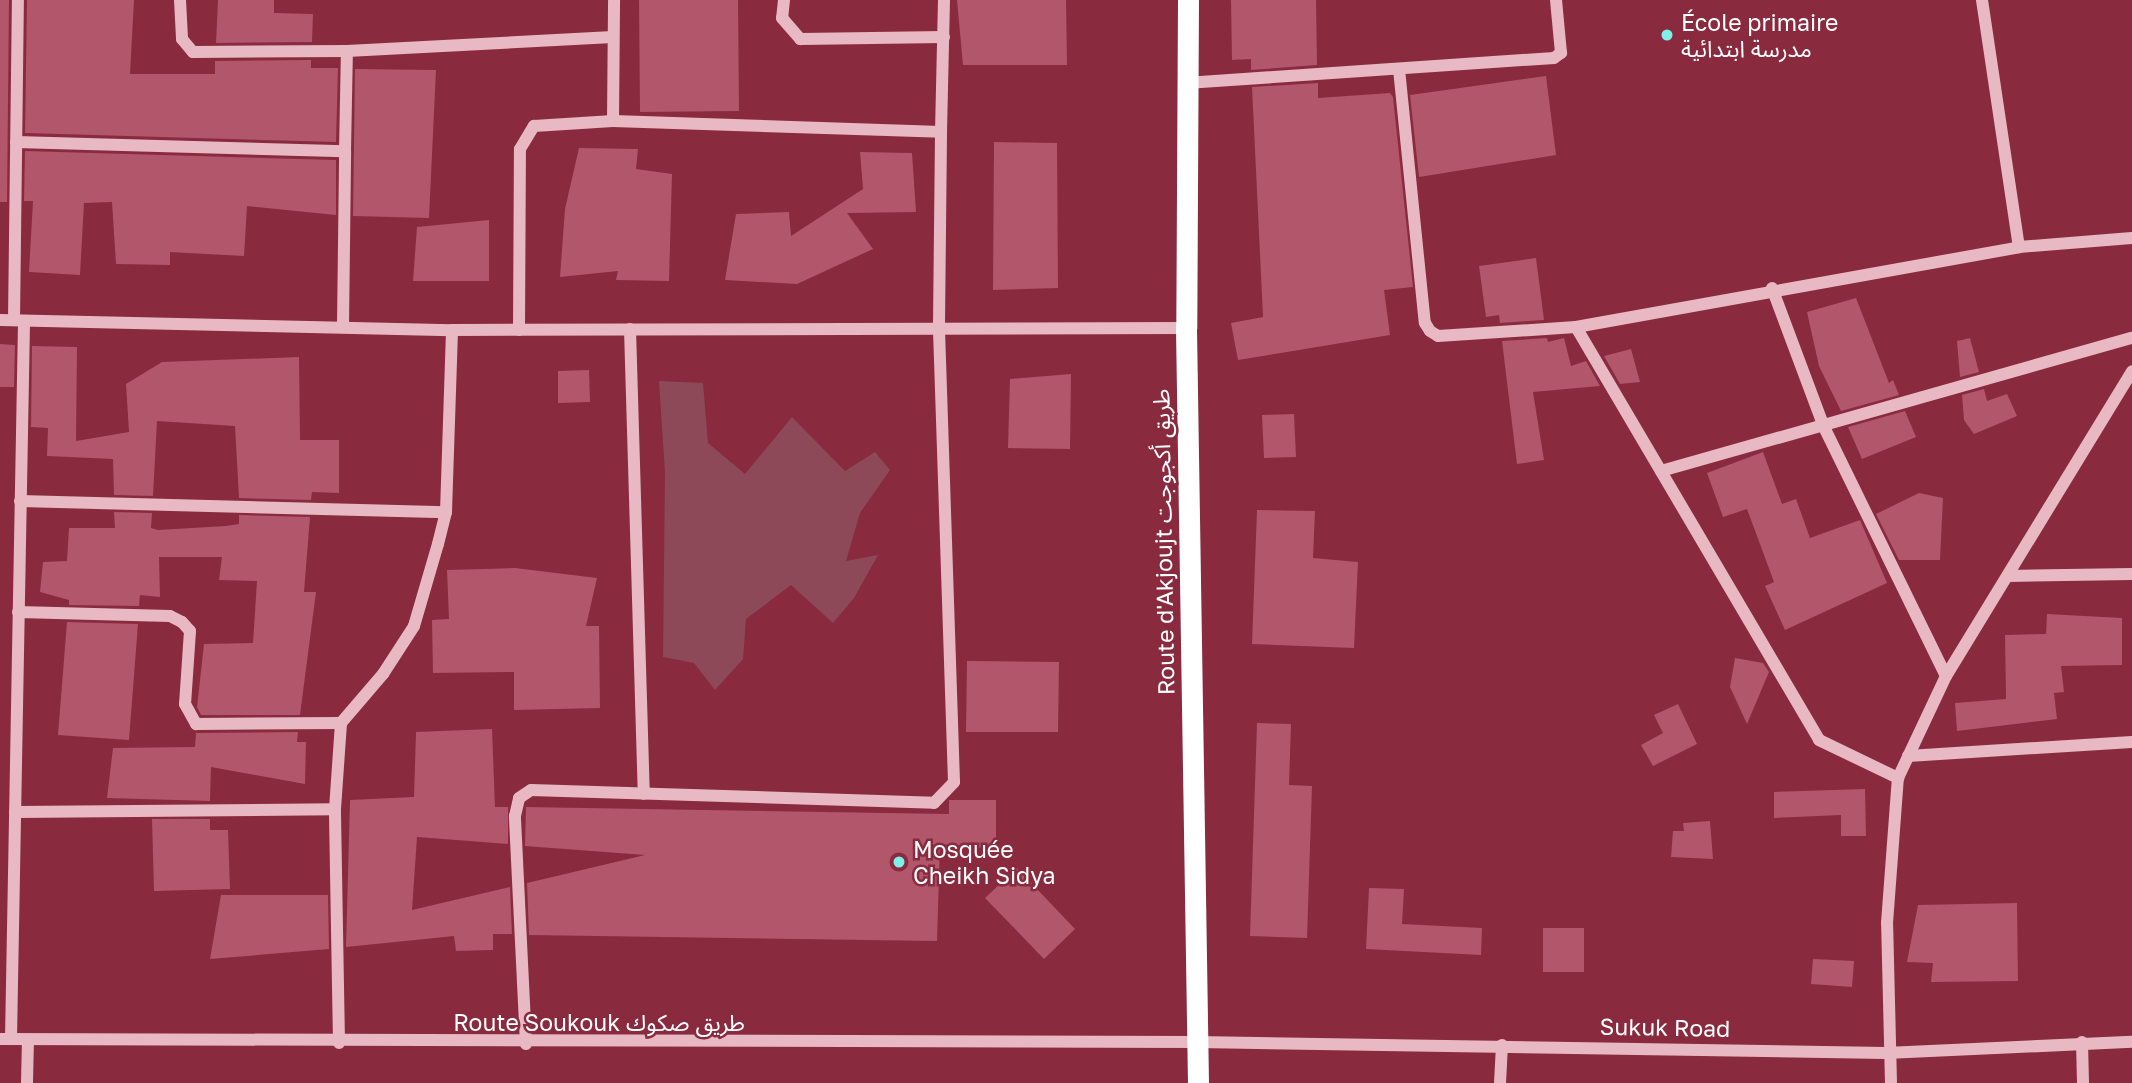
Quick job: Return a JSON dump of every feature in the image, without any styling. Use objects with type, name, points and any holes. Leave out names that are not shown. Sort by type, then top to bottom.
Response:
[{"type":"highway","name":"Route d'Akjoujt طريق أكجوجت","points":[[1188,0],[1186,328],[1198,1083]]},
{"type":"street","points":[[5,1040],[15,812],[20,501],[16,142],[18,0]]},
{"type":"street","points":[[180,0],[182,39],[193,52],[346,51],[613,37]]},
{"type":"street","points":[[613,121],[614,0]]},
{"type":"street","points":[[784,0],[782,18],[800,39],[944,37]]},
{"type":"street","points":[[526,1044],[515,816],[519,798],[531,790],[934,803],[954,782],[939,325],[944,0]]},
{"type":"street","points":[[1186,83],[1556,57],[1561,53],[1556,0]]},
{"type":"street","points":[[1982,0],[2019,247]]},
{"type":"street","points":[[343,326],[346,51]]},
{"type":"street","points":[[1399,69],[1430,331],[1438,336],[1576,327],[1772,288],[2019,247],[2132,238]]},
{"type":"street","points":[[519,330],[520,149],[525,134],[534,127],[613,121],[941,132]]},
{"type":"street","points":[[16,142],[345,150]]},
{"type":"street","points":[[1772,288],[1824,427],[1947,676]]},
{"type":"street","points":[[0,320],[452,330],[939,325],[1186,328]]},
{"type":"street","points":[[1576,327],[1819,740],[1898,778]]},
{"type":"street","points":[[630,329],[644,794]]},
{"type":"street","points":[[339,1043],[335,809],[341,723],[383,674],[414,626],[446,512],[452,330]]},
{"type":"street","points":[[1661,471],[2132,338]]},
{"type":"street","points":[[1891,1083],[1886,1053],[1887,923],[1898,778],[1947,676],[2132,371]]},
{"type":"street","points":[[20,501],[446,512]]},
{"type":"street","points":[[2008,576],[2132,574]]},
{"type":"street","points":[[18,612],[170,616],[182,622],[190,631],[185,704],[196,724],[341,723]]},
{"type":"street","points":[[1908,756],[2132,741]]},
{"type":"street","points":[[15,812],[335,809]]},
{"type":"street","name":"Route Soukouk طريق صكوك","points":[[5,1040],[526,1044],[1197,1042]]},
{"type":"street","points":[[27,1083],[29,1040]]},
{"type":"street","name":"Sukuk Road","points":[[1197,1042],[1886,1053],[2082,1042],[2132,1042]]},
{"type":"street","points":[[2082,1042],[2083,1083]]},
{"type":"street","points":[[1500,1083],[1502,1045]]},
{"type":"shaded area","points":[[659,381],[703,383],[708,443],[745,474],[792,417],[845,471],[875,452],[890,470],[860,513],[846,561],[878,555],[854,598],[833,623],[791,585],[746,619],[743,659],[715,690],[694,663],[663,657],[665,473]]},
{"type":"building","points":[[0,0],[9,0],[7,202],[0,202]]},
{"type":"building","points":[[27,0],[134,0],[130,74],[215,74],[215,61],[311,60],[311,68],[338,68],[336,142],[25,133]]},
{"type":"building","points":[[218,0],[274,0],[274,13],[313,14],[312,42],[216,43]]},
{"type":"building","points":[[639,0],[738,0],[739,111],[640,112]]},
{"type":"building","points":[[957,0],[1066,0],[1067,65],[963,65]]},
{"type":"building","points":[[1231,0],[1316,0],[1317,65],[1251,70],[1251,59],[1232,60]]},
{"type":"building","points":[[355,69],[436,70],[429,218],[353,216]]},
{"type":"building","points":[[1546,76],[1556,155],[1419,177],[1410,95]]},
{"type":"building","points":[[1318,83],[1318,98],[1390,93],[1393,97],[1413,287],[1384,290],[1390,335],[1238,360],[1231,323],[1263,317],[1252,87]]},
{"type":"building","points":[[994,142],[1057,143],[1058,288],[993,290]]},
{"type":"building","points":[[579,148],[638,149],[636,169],[672,174],[669,281],[616,280],[618,271],[560,277],[565,209]]},
{"type":"building","points":[[25,151],[336,160],[336,215],[247,206],[244,256],[170,252],[170,265],[116,264],[112,202],[84,203],[80,275],[29,272],[33,201],[24,201]]},
{"type":"building","points":[[860,152],[912,153],[916,212],[847,213],[873,249],[797,284],[725,280],[736,214],[789,212],[791,236],[863,189]]},
{"type":"building","points":[[489,220],[489,281],[413,281],[417,227]]},
{"type":"building","points":[[1536,258],[1544,320],[1500,323],[1499,315],[1486,317],[1479,266]]},
{"type":"building","points":[[1856,298],[1889,383],[1893,380],[1899,395],[1841,411],[1819,366],[1807,312]]},
{"type":"building","points":[[1547,338],[1548,342],[1564,338],[1571,366],[1586,361],[1600,386],[1533,392],[1544,460],[1517,464],[1502,341]]},
{"type":"building","points":[[1970,338],[1979,372],[1960,377],[1957,341]]},
{"type":"building","points":[[0,344],[15,345],[14,387],[0,387]]},
{"type":"building","points":[[32,346],[77,347],[76,441],[129,432],[126,384],[162,362],[299,357],[300,440],[339,440],[339,493],[312,492],[311,500],[239,498],[235,426],[157,421],[153,496],[114,495],[113,459],[47,456],[48,428],[31,427]]},
{"type":"building","points":[[1631,349],[1640,382],[1620,384],[1604,356]]},
{"type":"building","points":[[589,370],[590,402],[558,403],[558,371]]},
{"type":"building","points":[[1071,374],[1070,449],[1008,448],[1010,379]]},
{"type":"building","points":[[1984,389],[1987,401],[2007,394],[2017,416],[1974,434],[1964,420],[1962,395]]},
{"type":"building","points":[[1905,411],[1916,437],[1862,459],[1848,427]]},
{"type":"building","points":[[1294,414],[1296,457],[1264,458],[1262,415]]},
{"type":"building","points":[[1763,452],[1782,504],[1796,499],[1810,538],[1860,520],[1887,583],[1785,630],[1765,586],[1774,582],[1747,509],[1723,517],[1707,473]]},
{"type":"building","points":[[1919,493],[1943,498],[1940,560],[1899,560],[1876,514]]},
{"type":"building","points":[[1257,510],[1315,511],[1313,558],[1358,562],[1354,648],[1252,644]]},
{"type":"building","points":[[114,512],[152,513],[151,528],[158,530],[239,524],[239,515],[310,517],[304,592],[316,592],[300,715],[201,715],[197,707],[204,644],[253,643],[257,581],[219,580],[222,557],[159,557],[160,597],[140,595],[139,606],[69,605],[69,600],[40,592],[43,562],[67,561],[69,528],[115,528]]},
{"type":"building","points":[[515,568],[597,578],[586,626],[599,626],[600,708],[514,710],[514,672],[433,673],[432,620],[449,619],[447,570]]},
{"type":"building","points":[[2047,614],[2122,618],[2122,665],[2061,666],[2064,692],[2054,693],[2057,719],[1957,731],[1955,703],[2006,699],[2005,635],[2046,634]]},
{"type":"building","points":[[67,622],[138,624],[129,740],[58,735]]},
{"type":"building","points":[[1735,658],[1763,663],[1769,672],[1747,724],[1730,687]]},
{"type":"building","points":[[967,661],[1059,662],[1058,732],[966,732]]},
{"type":"building","points":[[1678,704],[1697,744],[1653,766],[1641,745],[1663,733],[1654,715]]},
{"type":"building","points":[[1257,723],[1291,724],[1289,785],[1312,786],[1307,938],[1250,936]]},
{"type":"building","points":[[492,729],[495,807],[508,807],[508,844],[417,837],[412,910],[510,887],[512,934],[493,934],[493,950],[456,951],[454,936],[346,947],[350,800],[414,797],[416,732]]},
{"type":"building","points":[[298,732],[297,742],[306,742],[305,784],[211,767],[210,801],[107,798],[113,748],[195,747],[196,733]]},
{"type":"building","points":[[1865,789],[1866,836],[1841,836],[1841,815],[1774,818],[1774,792]]},
{"type":"building","points":[[949,800],[996,800],[996,849],[940,844],[937,941],[529,935],[527,883],[645,855],[525,846],[526,807],[949,814]]},
{"type":"building","points":[[152,819],[210,819],[210,830],[228,830],[230,889],[154,891]]},
{"type":"building","points":[[1710,821],[1713,859],[1671,857],[1673,831],[1684,831],[1683,823]]},
{"type":"building","points":[[1017,868],[1075,929],[1044,959],[985,898]]},
{"type":"building","points":[[1369,888],[1404,889],[1402,924],[1482,928],[1481,955],[1366,949]]},
{"type":"building","points":[[221,895],[328,895],[329,949],[210,959]]},
{"type":"building","points":[[2017,903],[2018,981],[1931,982],[1933,963],[1907,962],[1918,905]]},
{"type":"building","points":[[1543,928],[1584,928],[1584,972],[1543,972]]},
{"type":"building","points":[[1813,959],[1854,961],[1852,987],[1811,984]]},
{"type":"place","name":"École primaire مدرسة ابتدائية","points":[[1667,35]]},
{"type":"place","name":"Mosquée Cheikh Sidya","points":[[899,862]]}]
